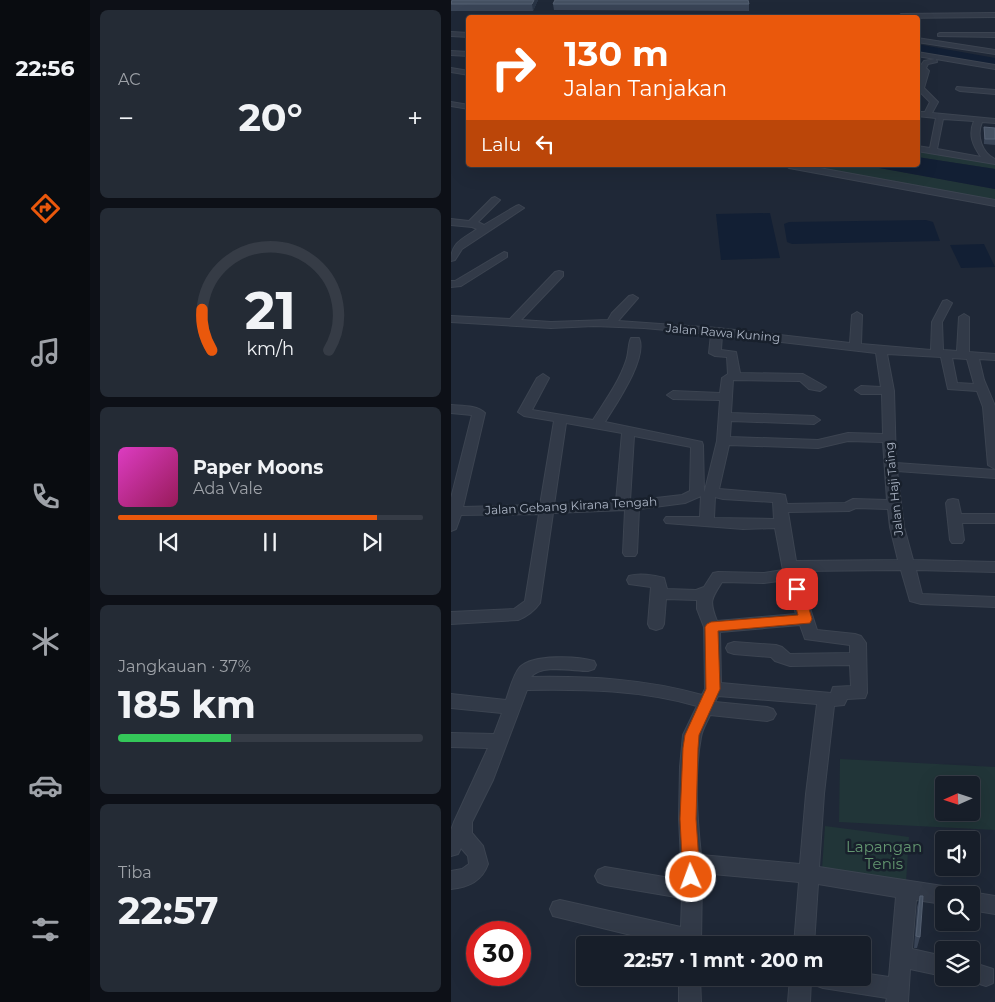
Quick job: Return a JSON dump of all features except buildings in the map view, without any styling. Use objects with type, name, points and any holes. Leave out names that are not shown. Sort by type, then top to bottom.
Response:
[{"type":"street","points":[[969,15],[975,22]]},
{"type":"street","points":[[920,16],[995,15]]},
{"type":"street","points":[[451,34],[462,26]]},
{"type":"street","points":[[935,28],[946,45]]},
{"type":"street","points":[[958,28],[973,48]]},
{"type":"street","points":[[980,28],[995,47]]},
{"type":"street","points":[[451,34],[466,35]]},
{"type":"street","points":[[940,35],[995,35]]},
{"type":"street","points":[[920,41],[995,52]]},
{"type":"street","points":[[451,53],[466,54]]},
{"type":"street","points":[[920,54],[995,67]]},
{"type":"street","points":[[921,67],[926,62],[935,61]]},
{"type":"street","points":[[921,67],[951,65]]},
{"type":"street","points":[[920,81],[925,71],[921,67]]},
{"type":"street","points":[[451,70],[466,72]]},
{"type":"street","points":[[982,83],[995,84]]},
{"type":"street","points":[[920,87],[921,91],[934,102],[927,114]]},
{"type":"street","points":[[960,89],[995,92]]},
{"type":"street","points":[[451,104],[466,106]]},
{"type":"street","points":[[920,114],[974,116],[995,121]]},
{"type":"street","points":[[933,151],[940,116]]},
{"type":"street","points":[[974,116],[977,143],[983,154],[993,163]]},
{"type":"street","points":[[920,149],[993,163]]},
{"type":"street","points":[[800,167],[995,203]]},
{"type":"street","points":[[473,224],[473,221],[495,200]]},
{"type":"street","points":[[453,252],[468,238],[519,208]]},
{"type":"street","points":[[451,222],[473,224],[484,228]]},
{"type":"street","points":[[451,284],[457,284],[504,255]]},
{"type":"street","points":[[512,323],[559,274]]},
{"type":"street","points":[[611,324],[616,315],[633,298]]},
{"type":"street","points":[[947,303],[937,322],[941,354],[952,386],[981,388]]},
{"type":"street","points":[[855,347],[857,314]]},
{"type":"street","points":[[964,317],[967,355],[989,407],[993,422],[995,465]]},
{"type":"street","name":"Jalan Rawa Kuning","points":[[451,319],[551,325],[611,324],[647,326],[717,331],[881,350],[995,357]]},
{"type":"street","points":[[639,354],[647,326]]},
{"type":"street","points":[[717,331],[715,353],[732,354],[734,376]]},
{"type":"street","points":[[597,424],[610,404],[633,356],[635,340]]},
{"type":"street","name":"Jalan Haji Taing","points":[[881,350],[890,419],[888,438],[893,505],[905,565],[915,597],[921,599],[995,602]]},
{"type":"street","points":[[707,522],[708,496],[712,491],[723,441],[726,417],[724,397],[727,379],[734,376],[803,378],[813,386],[820,387]]},
{"type":"street","points":[[543,378],[524,412],[597,424],[628,432],[630,553]]},
{"type":"street","points":[[861,390],[887,391]]},
{"type":"street","points":[[673,395],[724,397]]},
{"type":"street","points":[[451,409],[469,410],[479,413],[453,511],[451,526]]},
{"type":"street","points":[[726,417],[814,420]]},
{"type":"street","points":[[451,618],[518,614],[532,603],[560,419]]},
{"type":"street","name":"Jalan Gebang Kirana Tengah","points":[[453,511],[628,505],[690,498],[697,492],[697,446],[628,432]]},
{"type":"street","points":[[723,441],[818,444],[848,437],[888,438]]},
{"type":"street","points":[[890,467],[995,474]]},
{"type":"street","points":[[708,700],[837,700],[839,692],[859,692],[857,641],[812,636],[805,619],[792,570],[779,497],[723,495],[712,491]]},
{"type":"street","points":[[671,520],[707,522],[852,507],[852,503],[893,505]]},
{"type":"street","points":[[953,503],[957,540]]},
{"type":"street","points":[[955,518],[995,519]]},
{"type":"street","points":[[659,594],[705,593],[709,591],[718,578],[764,578],[792,570],[905,565],[995,567]]},
{"type":"street","points":[[635,580],[659,582],[656,624]]},
{"type":"street","points":[[691,936],[692,863],[688,819],[690,748],[692,735],[708,700],[711,627],[705,609],[705,593]]},
{"type":"street","points":[[711,627],[805,619]]},
{"type":"street","points":[[734,648],[773,650],[779,652],[785,659],[790,660],[816,658],[859,659]]},
{"type":"street","points":[[451,880],[471,876],[476,871],[479,862],[475,851],[463,835],[463,822],[484,780],[526,670],[532,666],[588,666]]},
{"type":"street","points":[[520,684],[580,682],[637,687],[708,700],[767,714]]},
{"type":"street","points":[[805,936],[811,874],[815,794],[826,702],[829,699]]},
{"type":"street","points":[[451,701],[512,706]]},
{"type":"street","points":[[451,740],[500,741]]},
{"type":"street","points":[[451,848],[463,828]]},
{"type":"street","points":[[692,863],[811,874],[907,888],[935,894]]},
{"type":"street","points":[[605,876],[691,891]]},
{"type":"street","points":[[856,986],[897,996],[907,888]]},
{"type":"street","points":[[980,902],[995,905]]},
{"type":"street","points":[[560,909],[668,936]]},
{"type":"street","points":[[901,957],[935,964]]},
{"type":"street","points":[[690,1002],[691,986]]},
{"type":"street","points":[[799,1002],[800,986]]},
{"type":"green space","points":[[920,149],[995,162],[995,169],[920,157]]},
{"type":"green space","points":[[799,167],[874,167],[995,189],[995,203]]},
{"type":"green space","points":[[840,759],[995,767],[995,830],[839,822]]},
{"type":"green space","name":"Lapangan Tenis","points":[[825,826],[909,837],[906,882],[822,869]]},
{"type":"water","points":[[920,45],[995,58],[995,66],[920,54]]},
{"type":"water","points":[[920,157],[995,169],[995,189],[874,167],[920,167]]},
{"type":"water","points":[[770,213],[780,258],[721,260],[716,214]]},
{"type":"water","points":[[926,220],[933,222],[940,241],[792,244],[787,242],[784,224],[789,222]]},
{"type":"water","points":[[984,244],[995,267],[961,268],[950,245]]},
{"type":"route","points":[[691,877],[692,863],[688,819],[690,748],[692,735],[713,689],[711,627],[805,619],[797,589]]}]
